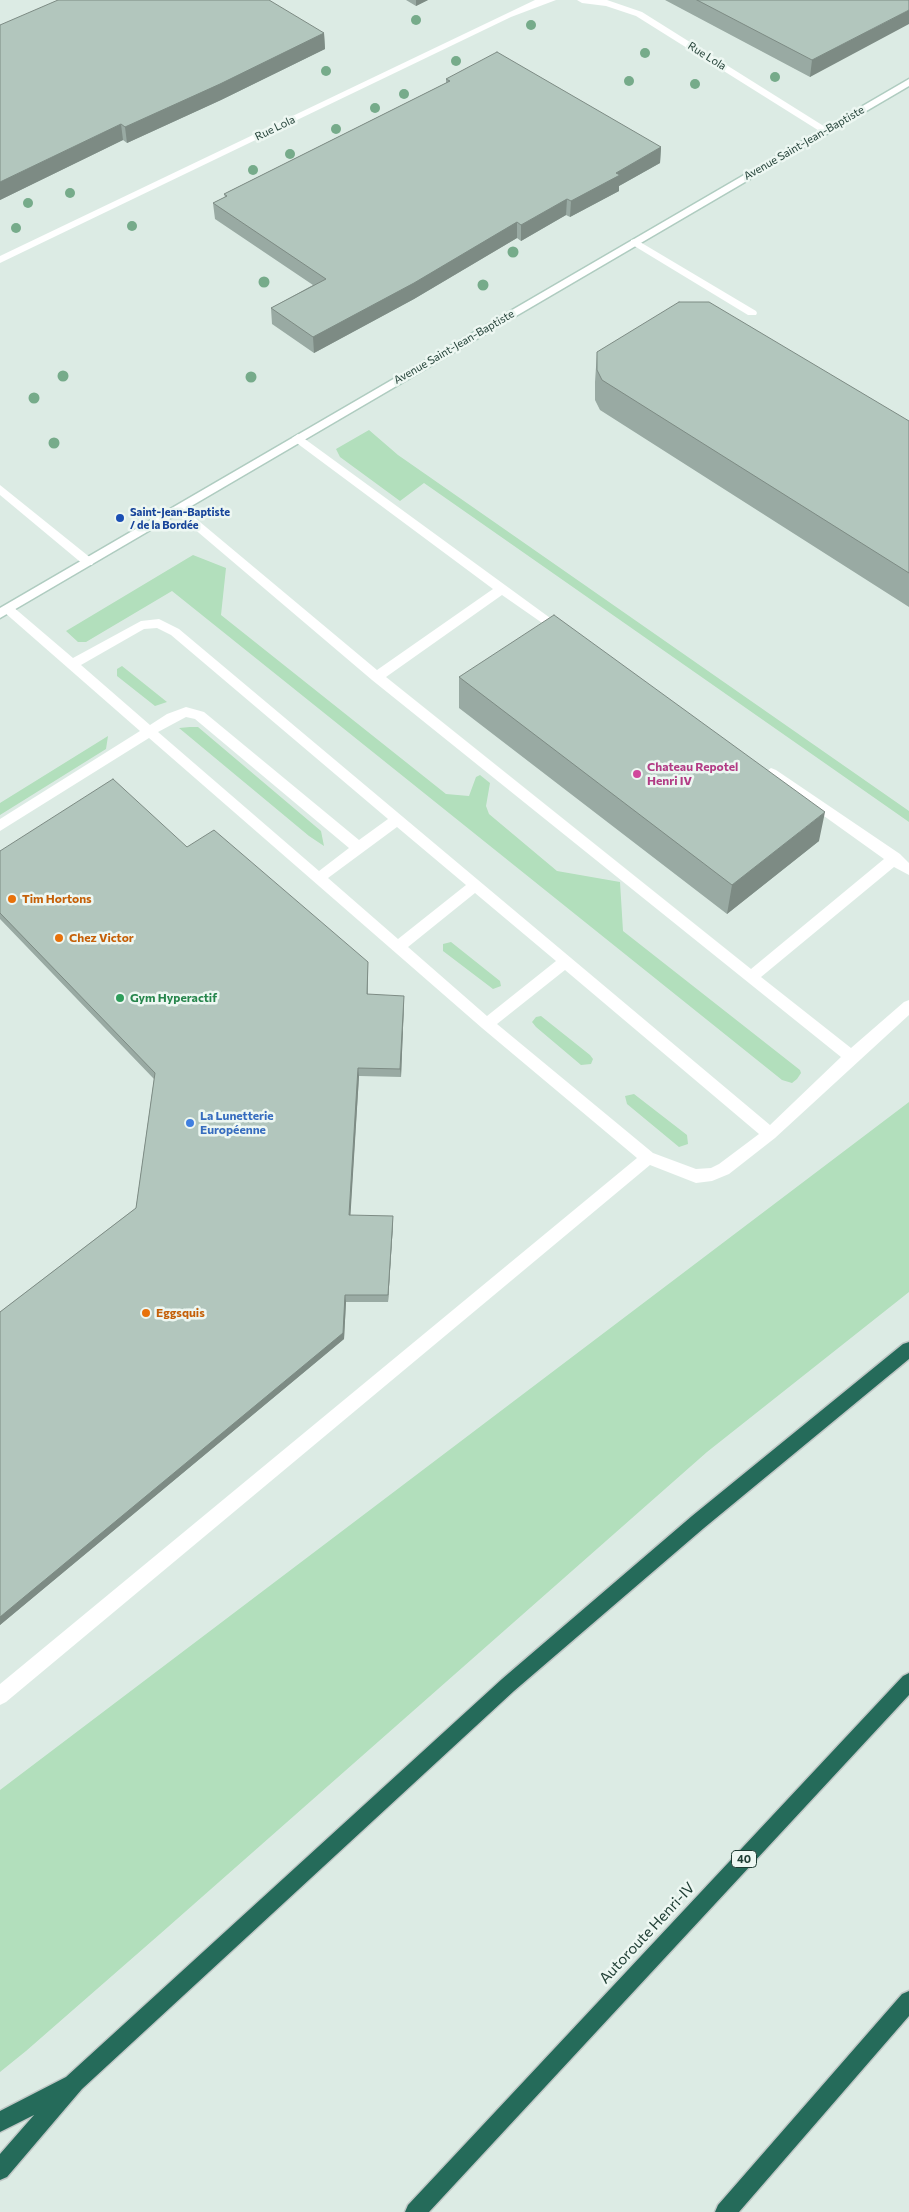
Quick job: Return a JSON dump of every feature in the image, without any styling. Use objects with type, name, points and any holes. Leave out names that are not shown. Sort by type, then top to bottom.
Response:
[{"type":"highway","points":[[0,2170],[76,2082],[508,1685],[698,1522],[909,1349]]},
{"type":"highway","name":"Autoroute Henri-IV","points":[[415,2212],[909,1682]]},
{"type":"highway","points":[[725,2212],[909,2001]]},
{"type":"highway","points":[[0,2122],[76,2082]]},
{"type":"street","name":"Rue Lola","points":[[0,260],[499,19],[541,1],[551,0]]},
{"type":"street","name":"Rue Lola","points":[[582,0],[607,3],[639,14],[825,130]]},
{"type":"street","name":"Avenue Saint-Jean-Baptiste","points":[[4,611],[909,82]]},
{"type":"street","points":[[635,242],[752,313]]},
{"type":"street","points":[[298,438],[502,590],[576,640]]},
{"type":"street","points":[[0,489],[88,562]]},
{"type":"street","points":[[178,510],[377,677],[851,1057]]},
{"type":"street","points":[[377,677],[502,590]]},
{"type":"street","points":[[4,611],[72,664],[487,1024],[648,1158],[696,1176],[712,1174],[724,1169],[770,1134],[851,1057],[909,1006]]},
{"type":"street","points":[[72,664],[141,625],[159,623],[175,632],[770,1134]]},
{"type":"street","points":[[0,826],[172,717],[186,712],[199,715],[358,848]]},
{"type":"street","points":[[756,763],[895,858],[909,870]]},
{"type":"street","points":[[319,878],[397,819]]},
{"type":"street","points":[[752,976],[895,858]]},
{"type":"street","points":[[398,947],[476,885]]},
{"type":"street","points":[[487,1024],[566,961]]},
{"type":"street","points":[[0,1696],[648,1158]]},
{"type":"green space","points":[[369,430],[398,455],[909,811],[909,822],[424,483],[400,501],[340,457],[336,449]]},
{"type":"green space","points":[[193,555],[226,568],[221,615],[446,794],[469,796],[476,777],[480,775],[490,783],[486,806],[489,814],[557,871],[620,882],[623,931],[800,1070],[801,1073],[797,1079],[792,1083],[782,1080],[172,591],[86,642],[78,642],[66,631]]},
{"type":"green space","points":[[122,666],[167,702],[155,706],[117,676],[117,669]]},
{"type":"green space","points":[[198,727],[321,831],[324,846],[309,836],[179,728]]},
{"type":"green space","points":[[108,736],[106,749],[0,815],[0,803]]},
{"type":"green space","points":[[451,942],[500,981],[501,986],[493,989],[443,951],[443,944]]},
{"type":"green space","points":[[541,1016],[590,1055],[593,1059],[591,1064],[581,1065],[536,1027],[532,1022],[536,1017]]},
{"type":"green space","points":[[634,1094],[687,1135],[688,1144],[679,1147],[627,1104],[625,1096]]},
{"type":"green space","points":[[909,1102],[909,1292],[707,1452],[160,1934],[0,2072],[0,1790]]},
{"type":"building","points":[[58,0],[269,0],[324,33],[220,84],[125,127],[121,124],[0,182],[0,25]]},
{"type":"building","points":[[697,0],[909,0],[909,10],[812,60]]},
{"type":"building","points":[[497,52],[661,147],[616,173],[620,175],[571,201],[567,199],[521,225],[517,222],[414,283],[313,337],[271,308],[326,279],[213,203],[227,196],[224,194],[450,81],[446,79]]},
{"type":"building","points":[[679,302],[709,302],[909,421],[909,573],[602,380],[597,370],[597,352]]},
{"type":"building","name":"Chateau Repotel Henri IV","points":[[554,615],[825,812],[732,885],[459,677]]},
{"type":"building","points":[[113,779],[187,847],[214,830],[368,962],[367,994],[404,996],[400,1069],[358,1068],[349,1215],[393,1216],[388,1295],[345,1295],[343,1333],[0,1617],[0,1312],[136,1208],[155,1073],[0,913],[0,851]]},
{"type":"place","name":"Saint-Jean-Baptiste / de la Bordée","points":[[120,518]]},
{"type":"place","name":"Chateau Repotel Henri IV","points":[[637,774]]},
{"type":"place","name":"Tim Hortons","points":[[12,899]]},
{"type":"place","name":"Chez Victor","points":[[59,938]]},
{"type":"place","name":"Gym Hyperactif","points":[[120,998]]},
{"type":"place","name":"La Lunetterie Européenne","points":[[190,1123]]},
{"type":"place","name":"Eggsquis","points":[[146,1313]]}]
